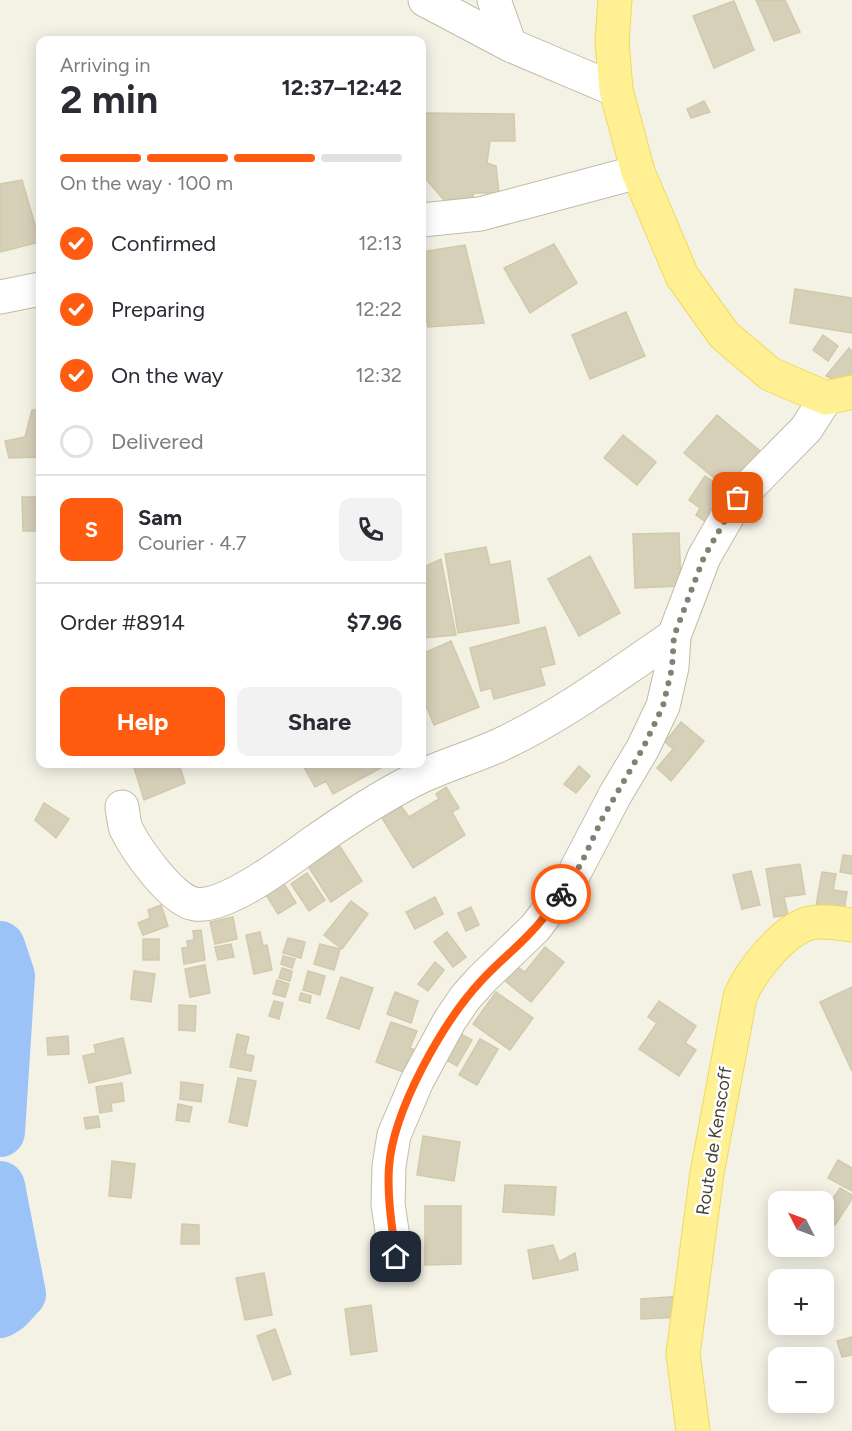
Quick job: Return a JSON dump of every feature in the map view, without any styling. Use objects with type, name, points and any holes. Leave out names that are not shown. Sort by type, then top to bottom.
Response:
[{"type":"main road","points":[[615,0],[612,41],[616,90],[638,172],[682,276],[724,335],[770,374],[839,395]]},
{"type":"main road","name":"Route de Kenscoff","points":[[693,1431],[683,1354],[707,1173],[740,997],[744,986],[766,956],[797,927],[818,921],[852,925]]},
{"type":"street","points":[[425,0],[510,45],[616,90]]},
{"type":"street","points":[[494,0],[510,45]]},
{"type":"street","points":[[426,220],[480,214],[638,172]]},
{"type":"street","points":[[0,297],[36,290]]},
{"type":"street","points":[[396,1257],[388,1204],[389,1166],[394,1135],[408,1100],[455,1013],[482,979],[535,928],[581,864],[602,819],[643,748],[663,706],[672,668],[674,636],[704,557],[738,498],[839,395]]},
{"type":"street","points":[[122,807],[126,828],[159,878],[180,896],[195,904],[220,901],[272,873],[394,790],[464,761],[544,723],[674,636]]},
{"type":"building","points":[[756,0],[785,0],[800,32],[774,41]]},
{"type":"building","points":[[734,1],[754,50],[714,68],[693,16]]},
{"type":"building","points":[[704,101],[710,112],[691,118],[687,109]]},
{"type":"building","points":[[426,113],[514,114],[515,141],[490,141],[487,163],[496,166],[499,193],[474,193],[472,200],[443,199],[426,179]]},
{"type":"building","points":[[22,180],[36,228],[36,243],[0,252],[0,184]]},
{"type":"building","points":[[554,244],[577,283],[530,313],[504,268]]},
{"type":"building","points":[[465,245],[484,323],[428,327],[426,251]]},
{"type":"building","points":[[795,289],[852,298],[852,333],[790,323]]},
{"type":"building","points":[[626,312],[645,356],[590,379],[572,335]]},
{"type":"building","points":[[823,335],[838,346],[828,361],[813,350]]},
{"type":"building","points":[[849,348],[852,351],[852,381],[841,383],[826,376]]},
{"type":"building","points":[[32,410],[36,410],[36,457],[9,458],[5,441],[25,437]]},
{"type":"building","points":[[717,415],[765,455],[732,493],[684,453]]},
{"type":"building","points":[[623,435],[656,462],[637,485],[604,458]]},
{"type":"building","points":[[705,476],[732,494],[710,525],[696,515],[700,508],[689,500]]},
{"type":"building","points":[[22,497],[36,497],[36,531],[23,531]]},
{"type":"building","points":[[679,533],[681,586],[635,588],[633,534]]},
{"type":"building","points":[[486,547],[490,565],[510,561],[519,623],[458,633],[445,554]]},
{"type":"building","points":[[590,556],[620,613],[579,636],[548,579]]},
{"type":"building","points":[[441,559],[456,635],[426,638],[426,566]]},
{"type":"building","points":[[545,627],[555,664],[540,668],[545,685],[494,699],[491,688],[481,691],[470,648]]},
{"type":"building","points":[[451,641],[479,707],[434,725],[426,706],[426,652]]},
{"type":"building","points":[[681,722],[704,741],[671,781],[657,768],[673,749],[665,742]]},
{"type":"building","points":[[579,766],[590,776],[576,793],[564,784]]},
{"type":"building","points":[[134,768],[180,768],[185,783],[144,800]]},
{"type":"building","points":[[305,768],[381,768],[333,794],[326,781],[315,787]]},
{"type":"building","points":[[446,787],[459,808],[452,812],[465,835],[413,868],[382,818],[401,806],[409,817],[439,799],[436,794]]},
{"type":"building","points":[[44,803],[69,819],[56,838],[35,820]]},
{"type":"building","points":[[339,845],[362,881],[331,902],[308,866]]},
{"type":"building","points":[[843,855],[852,856],[852,874],[840,872]]},
{"type":"building","points":[[800,864],[805,894],[784,897],[788,915],[774,917],[766,869]]},
{"type":"building","points":[[751,871],[760,905],[742,909],[733,875]]},
{"type":"building","points":[[822,872],[836,874],[833,890],[847,892],[844,911],[816,906]]},
{"type":"building","points":[[307,873],[325,900],[309,911],[291,884]]},
{"type":"building","points":[[283,882],[296,903],[278,914],[265,893]]},
{"type":"building","points":[[435,897],[443,914],[415,929],[406,912]]},
{"type":"building","points":[[351,901],[368,914],[342,949],[324,935]]},
{"type":"building","points":[[161,905],[168,926],[143,935],[138,923],[150,918],[148,910]]},
{"type":"building","points":[[471,907],[479,925],[466,931],[458,913]]},
{"type":"building","points":[[233,917],[237,939],[215,944],[210,922]]},
{"type":"building","points":[[201,930],[205,960],[184,964],[182,948],[188,947],[187,941],[194,940],[193,931]]},
{"type":"building","points":[[260,932],[263,946],[267,945],[272,970],[254,974],[246,935]]},
{"type":"building","points":[[447,932],[466,957],[453,967],[434,942]]},
{"type":"building","points":[[288,938],[305,942],[301,958],[283,953]]},
{"type":"building","points":[[143,939],[159,939],[159,960],[143,960]]},
{"type":"building","points":[[231,944],[234,957],[218,960],[215,947]]},
{"type":"building","points":[[320,944],[340,949],[334,970],[314,964]]},
{"type":"building","points":[[545,947],[564,962],[531,1002],[504,980],[515,965],[525,972]]},
{"type":"building","points":[[283,956],[295,959],[292,968],[281,964]]},
{"type":"building","points":[[435,962],[444,970],[428,991],[418,984]]},
{"type":"building","points":[[205,965],[210,993],[190,997],[185,969]]},
{"type":"building","points":[[282,968],[292,971],[290,981],[279,978]]},
{"type":"building","points":[[134,971],[155,974],[151,1002],[131,999]]},
{"type":"building","points":[[308,971],[325,976],[320,995],[303,990]]},
{"type":"building","points":[[341,977],[373,988],[359,1029],[327,1018]]},
{"type":"building","points":[[277,980],[289,984],[285,997],[273,994]]},
{"type":"building","points":[[852,987],[852,1071],[820,1002]]},
{"type":"building","points":[[395,992],[418,1001],[411,1023],[387,1014]]},
{"type":"building","points":[[496,992],[533,1018],[510,1050],[473,1024]]},
{"type":"building","points":[[301,993],[311,996],[310,1003],[299,1000]]},
{"type":"building","points":[[274,1001],[283,1003],[279,1019],[269,1016]]},
{"type":"building","points":[[659,1001],[696,1026],[685,1043],[696,1050],[679,1076],[639,1049],[657,1023],[648,1017]]},
{"type":"building","points":[[179,1005],[196,1006],[195,1031],[179,1030]]},
{"type":"building","points":[[391,1022],[417,1031],[410,1048],[417,1051],[409,1074],[376,1062]]},
{"type":"building","points":[[457,1032],[472,1040],[457,1066],[443,1058]]},
{"type":"building","points":[[237,1034],[249,1037],[245,1054],[254,1056],[251,1071],[230,1067]]},
{"type":"building","points":[[68,1036],[69,1054],[48,1055],[47,1038]]},
{"type":"building","points":[[123,1038],[131,1073],[89,1083],[83,1056],[96,1053],[94,1045]]},
{"type":"building","points":[[480,1039],[498,1049],[477,1085],[459,1075]]},
{"type":"building","points":[[238,1078],[256,1081],[247,1126],[229,1122]]},
{"type":"building","points":[[181,1082],[203,1085],[201,1102],[180,1099]]},
{"type":"building","points":[[122,1083],[124,1101],[111,1103],[112,1111],[100,1113],[96,1087]]},
{"type":"building","points":[[178,1104],[192,1107],[189,1122],[176,1120]]},
{"type":"building","points":[[98,1116],[100,1127],[86,1129],[84,1118]]},
{"type":"building","points":[[423,1136],[460,1142],[454,1181],[417,1175]]},
{"type":"building","points":[[838,1160],[852,1168],[852,1191],[828,1178]]},
{"type":"building","points":[[112,1161],[135,1164],[131,1198],[109,1196]]},
{"type":"building","points":[[505,1185],[556,1187],[554,1215],[503,1212]]},
{"type":"building","points":[[840,1188],[852,1195],[852,1199],[835,1225],[834,1224],[834,1197]]},
{"type":"building","points":[[425,1206],[461,1206],[461,1264],[425,1265]]},
{"type":"building","points":[[182,1224],[199,1225],[199,1244],[181,1244]]},
{"type":"building","points":[[553,1245],[559,1262],[575,1253],[578,1270],[533,1279],[528,1250]]},
{"type":"building","points":[[264,1273],[272,1315],[245,1320],[236,1278]]},
{"type":"building","points":[[682,1296],[683,1317],[641,1319],[641,1299]]},
{"type":"building","points":[[371,1305],[377,1351],[351,1355],[345,1309]]},
{"type":"building","points":[[275,1329],[291,1374],[273,1380],[257,1336]]},
{"type":"building","points":[[852,1337],[852,1355],[842,1357],[837,1341]]},
{"type":"waterway","points":[[0,946],[10,976],[0,1132]]},
{"type":"waterway","points":[[0,1186],[21,1294],[0,1313]]},
{"type":"way so far","points":[[561,894],[581,864],[602,819],[643,748],[663,706],[672,668],[674,636],[704,557],[738,498]]},
{"type":"route","points":[[396,1257],[388,1204],[389,1166],[394,1135],[404,1109],[450,1020],[465,999],[482,979],[535,928],[561,894]]}]
